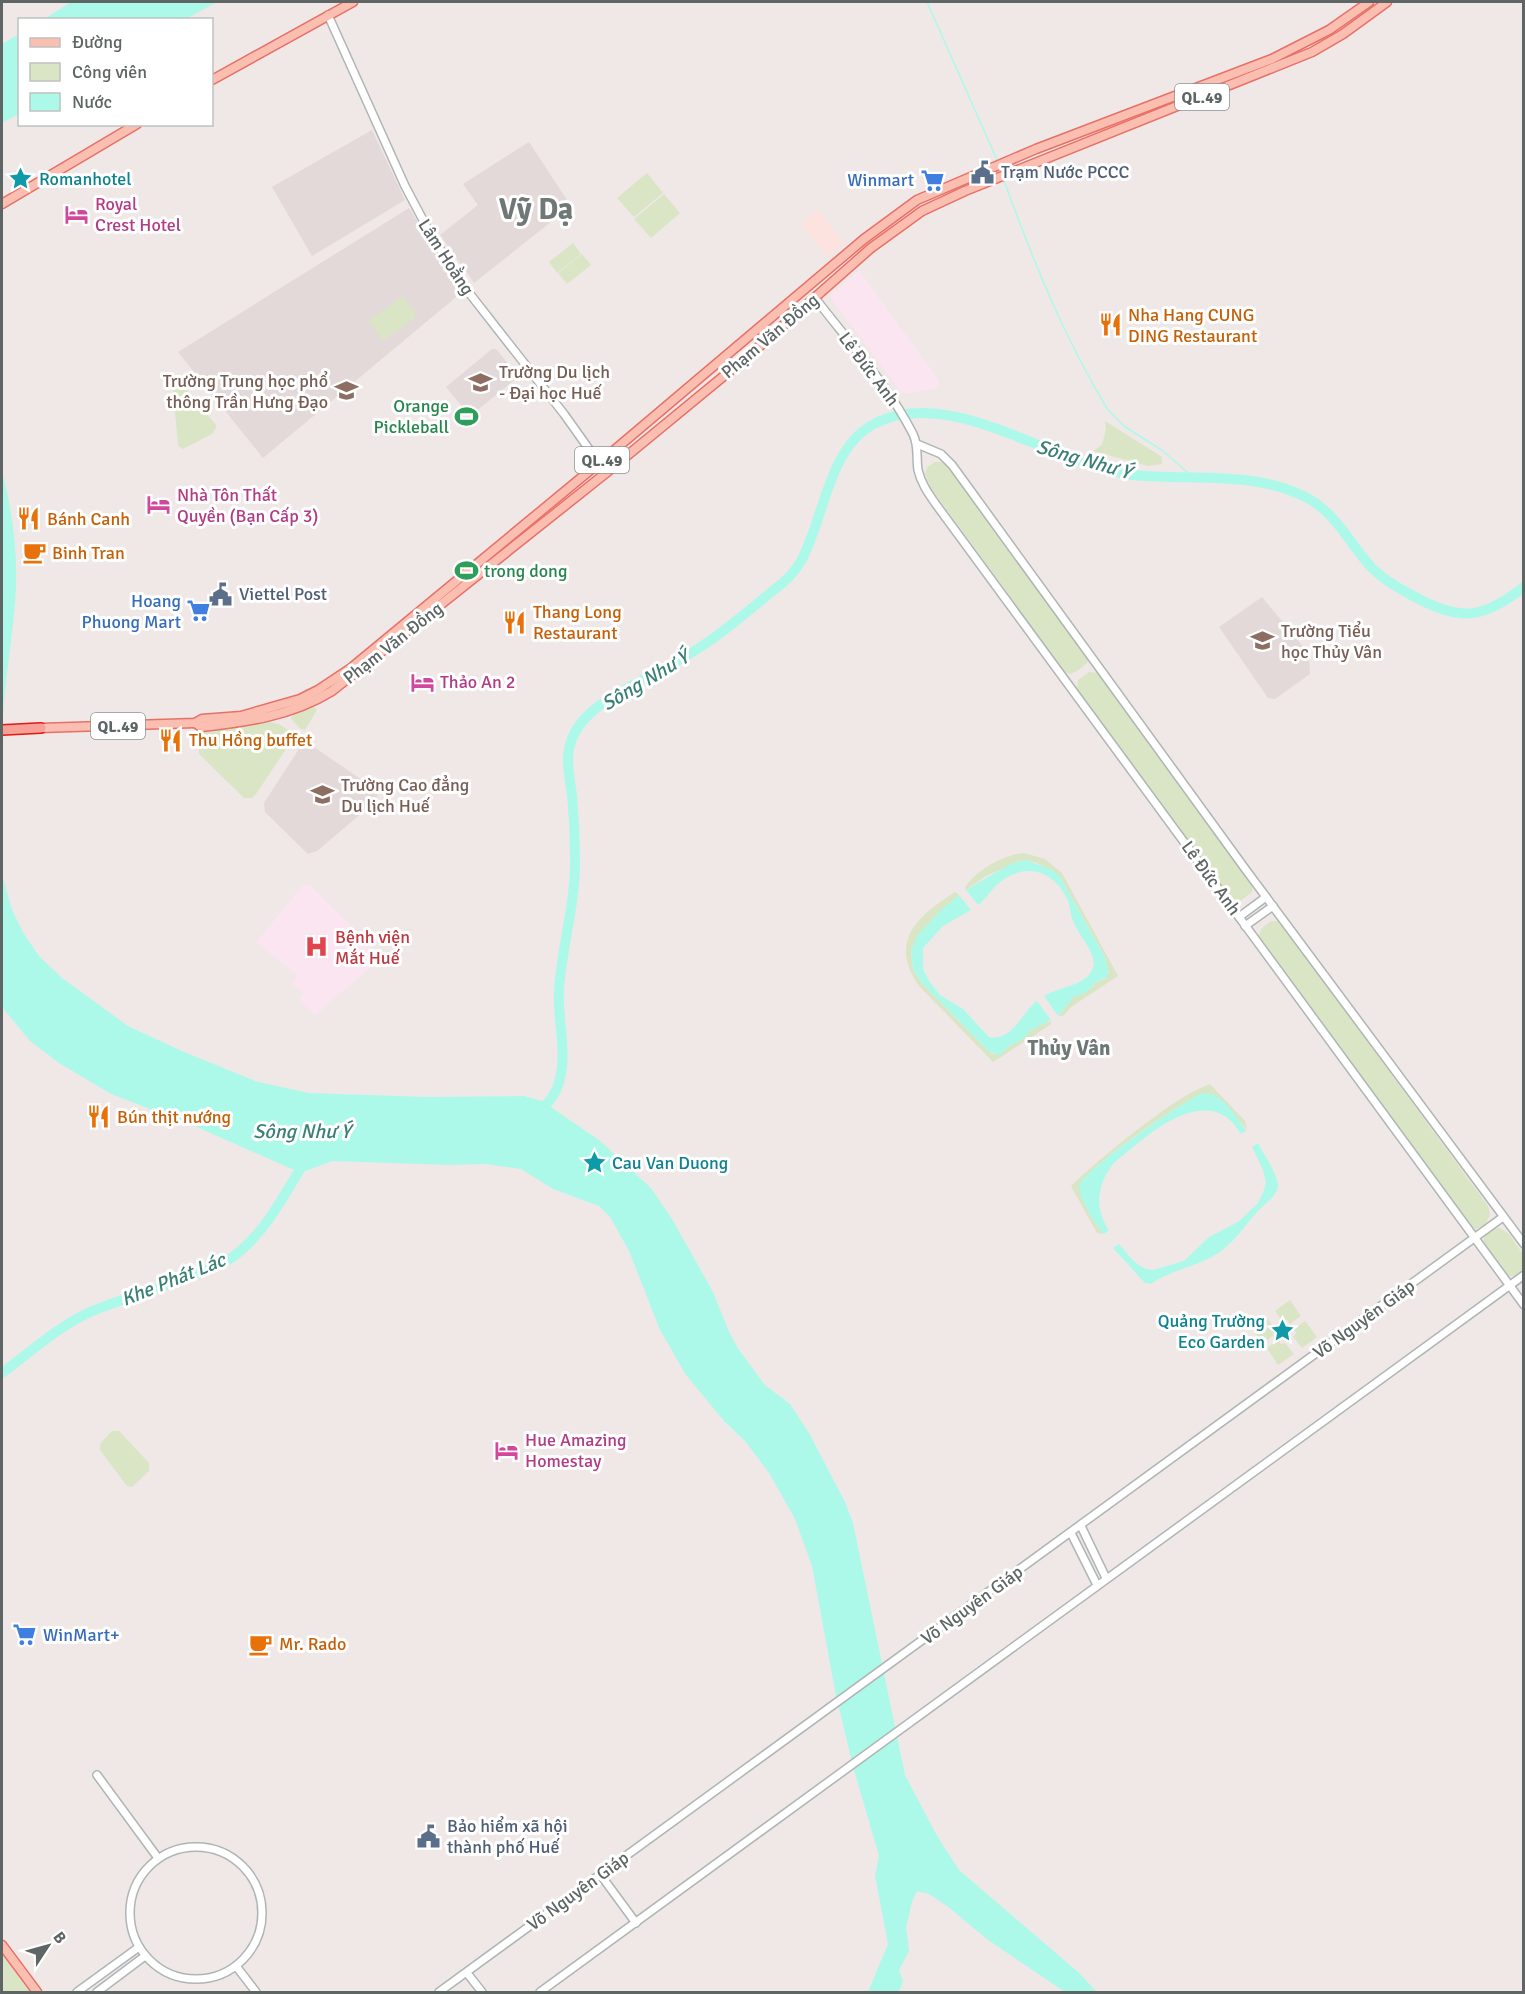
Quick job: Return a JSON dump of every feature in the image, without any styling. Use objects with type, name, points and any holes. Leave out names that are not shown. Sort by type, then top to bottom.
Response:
[{"type":"highway","name":"QL.49","points":[[2,730],[41,728]]},
{"type":"main road","points":[[213,80],[353,2]]},
{"type":"main road","name":"Phạm Văn Đồng","points":[[41,728],[195,723],[202,719],[241,716],[278,706],[318,690],[351,668],[894,215],[916,200],[999,164],[1272,59],[1329,30],[1369,2]]},
{"type":"main road","name":"Phạm Văn Đồng","points":[[195,723],[201,727],[281,714],[332,692],[606,473],[872,248],[922,211],[1003,175],[1312,52],[1343,34],[1386,2]]},
{"type":"main road","points":[[2,204],[134,126]]},
{"type":"main road","points":[[2,1945],[37,1992]]},
{"type":"street","name":"Lâm Hoằng","points":[[328,15],[416,211],[470,294],[564,414],[606,473]]},
{"type":"street","name":"Lê Đức Anh","points":[[815,298],[896,405],[912,432],[917,444],[919,472],[935,503],[1524,1305]]},
{"type":"street","name":"Lê Đức Anh","points":[[917,444],[941,454],[952,465],[1266,897],[1524,1244]]},
{"type":"street","points":[[1239,917],[1266,897]]},
{"type":"street","points":[[1245,926],[1273,906]]},
{"type":"street","name":"Võ Nguyên Giáp","points":[[439,1992],[1503,1217]]},
{"type":"street","points":[[540,1992],[1524,1275]]},
{"type":"street","points":[[1080,1526],[1106,1578]]},
{"type":"street","points":[[1071,1533],[1097,1585]]},
{"type":"street","points":[[97,1775],[158,1858]]},
{"type":"street","points":[[207,1847],[231,1856],[249,1874],[260,1897],[262,1923],[253,1947],[236,1966],[214,1977],[189,1979],[165,1972],[145,1956],[130,1924],[130,1899],[140,1876],[158,1858],[181,1848],[207,1847]]},
{"type":"street","points":[[600,1874],[636,1923]]},
{"type":"street","points":[[77,1992],[85,1990],[139,1947]]},
{"type":"street","points":[[97,1992],[145,1956]]},
{"type":"street","points":[[116,1964],[123,1973]]},
{"type":"street","points":[[236,1966],[256,1992]]},
{"type":"street","points":[[467,1972],[482,1992]]},
{"type":"shaded area","points":[[372,130],[405,200],[312,256],[272,187]]},
{"type":"shaded area","points":[[529,142],[571,206],[474,283],[440,235],[478,205],[463,184]]},
{"type":"shaded area","points":[[409,208],[461,293],[263,458],[178,352]]},
{"type":"shaded area","points":[[817,210],[845,243],[828,257],[801,225]]},
{"type":"shaded area","points":[[859,270],[939,380],[938,388],[902,394],[832,300],[831,294]]},
{"type":"shaded area","name":"Trường Du lịch - Đại học Huế","points":[[492,349],[496,349],[516,373],[517,378],[470,416],[446,387]]},
{"type":"shaded area","name":"Trường Tiểu học Thủy Vân","points":[[1262,597],[1309,654],[1310,674],[1275,699],[1268,698],[1219,627]]},
{"type":"shaded area","name":"Trường Cao đẳng Du lịch Huế","points":[[311,745],[378,791],[377,800],[317,851],[308,854],[265,812],[264,803],[301,746]]},
{"type":"shaded area","name":"Bệnh viện Mắt Huế","points":[[309,884],[378,952],[378,961],[315,1016],[299,1000],[303,993],[292,984],[297,975],[256,942],[303,885]]},
{"type":"green space","points":[[647,173],[663,193],[634,217],[617,198]]},
{"type":"green space","points":[[664,194],[680,213],[651,238],[634,219]]},
{"type":"green space","points":[[573,243],[581,254],[557,273],[549,262]]},
{"type":"green space","points":[[582,254],[591,265],[567,284],[558,273]]},
{"type":"green space","points":[[403,296],[417,316],[383,341],[368,321]]},
{"type":"green space","points":[[176,377],[216,425],[212,434],[183,449],[178,446],[172,379]]},
{"type":"green space","points":[[1105,421],[1162,457],[1162,464],[1148,466],[1093,451],[1102,445],[1106,429]]},
{"type":"green space","points":[[934,462],[942,462],[949,467],[1086,655],[1088,662],[1080,669],[1071,674],[1065,672],[931,488],[925,474],[927,468]]},
{"type":"green space","points":[[1089,672],[1099,673],[1253,884],[1252,892],[1239,902],[1232,902],[1077,689],[1078,680]]},
{"type":"green space","points":[[307,705],[312,705],[317,710],[305,730],[291,719],[293,714]]},
{"type":"green space","points":[[269,722],[279,724],[291,732],[292,740],[256,794],[252,798],[244,798],[199,754],[199,735],[207,728]]},
{"type":"green space","points":[[1024,853],[1045,859],[1062,873],[1118,976],[1071,1007],[1063,1016],[1058,1016],[1073,998],[1091,988],[1096,982],[1105,979],[1109,972],[1105,957],[1060,877],[1037,863],[1026,860],[986,876],[966,890],[965,888],[975,876],[991,864],[1008,856]]},
{"type":"green space","points":[[955,892],[959,895],[934,917],[911,951],[913,969],[921,982],[993,1054],[1009,1047],[1036,1027],[1052,1021],[1050,1025],[993,1062],[919,986],[910,970],[906,956],[911,932],[919,921]]},
{"type":"green space","points":[[1271,921],[1279,921],[1488,1206],[1490,1215],[1485,1225],[1476,1229],[1469,1226],[1258,938],[1261,929]]},
{"type":"green space","points":[[1210,1084],[1245,1121],[1247,1130],[1226,1105],[1208,1093],[1181,1105],[1161,1118],[1100,1163],[1081,1184],[1084,1203],[1104,1234],[1097,1233],[1071,1186],[1169,1106]]},
{"type":"green space","points":[[1493,1228],[1500,1228],[1509,1234],[1523,1254],[1523,1269],[1516,1275],[1507,1276],[1483,1245],[1484,1235]]},
{"type":"green space","points":[[1290,1300],[1301,1316],[1290,1324],[1287,1320],[1283,1322],[1275,1311]]},
{"type":"green space","points":[[1266,1317],[1275,1328],[1272,1331],[1274,1335],[1263,1343],[1251,1328]]},
{"type":"green space","points":[[1305,1321],[1317,1337],[1302,1348],[1293,1337],[1296,1333],[1294,1329]]},
{"type":"green space","points":[[1278,1340],[1281,1344],[1285,1343],[1294,1354],[1278,1365],[1267,1348]]},
{"type":"green space","points":[[112,1431],[119,1431],[149,1463],[149,1471],[132,1487],[127,1486],[100,1450],[100,1444]]},
{"type":"green space","points":[[2,1954],[30,1992],[2,1992]]},
{"type":"water","points":[[71,2],[217,2],[188,18],[46,18]]},
{"type":"water","points":[[18,35],[18,115],[2,123],[2,44]]},
{"type":"water","points":[[2,471],[12,520],[16,570],[15,604],[5,687],[2,737]]},
{"type":"water","points":[[1026,860],[1053,870],[1060,877],[1105,957],[1108,968],[1108,977],[1096,982],[1087,992],[1074,997],[1058,1016],[1044,996],[1081,981],[1087,977],[1094,964],[1091,953],[1076,928],[1062,890],[1046,876],[1027,871],[1007,877],[978,905],[966,890],[1010,864]]},
{"type":"water","name":"Sông Như Ý","points":[[2,875],[12,910],[39,956],[62,978],[128,1026],[258,1082],[309,1093],[428,1097],[524,1096],[542,1101],[599,1140],[651,1188],[672,1219],[713,1292],[739,1350],[765,1385],[790,1404],[809,1433],[845,1502],[853,1523],[905,1775],[936,1834],[959,1870],[1078,1972],[1097,1992],[1065,1992],[988,1940],[947,1906],[929,1894],[917,1891],[906,1928],[909,1951],[899,1970],[903,1981],[899,1992],[868,1992],[888,1944],[875,1876],[879,1856],[854,1770],[836,1696],[812,1566],[795,1519],[769,1473],[745,1441],[724,1421],[686,1375],[660,1330],[629,1251],[610,1217],[599,1206],[553,1189],[521,1169],[485,1164],[333,1161],[305,1171],[292,1169],[199,1128],[111,1094],[59,1063],[30,1041],[2,1007]]},
{"type":"water","points":[[959,895],[971,910],[943,926],[923,948],[923,969],[929,981],[940,995],[963,1009],[989,1037],[1004,1035],[1010,1031],[1037,1001],[1051,1020],[1031,1030],[1022,1040],[1011,1045],[1000,1055],[989,1052],[921,982],[913,969],[911,951],[917,936],[941,910]]},
{"type":"water","points":[[1203,1093],[1223,1101],[1246,1131],[1241,1134],[1226,1117],[1212,1111],[1197,1111],[1182,1115],[1151,1133],[1114,1163],[1104,1179],[1099,1196],[1101,1213],[1109,1230],[1104,1234],[1084,1203],[1080,1184],[1099,1164],[1137,1135]]},
{"type":"water","points":[[1258,1143],[1277,1180],[1278,1188],[1274,1195],[1232,1242],[1218,1253],[1151,1284],[1145,1283],[1113,1248],[1119,1244],[1138,1264],[1153,1270],[1184,1261],[1209,1237],[1238,1222],[1257,1204],[1266,1182],[1252,1147]]},
{"type":"waterway","points":[[927,2],[998,162]]},
{"type":"waterway","points":[[1003,178],[1025,238],[1063,326],[1108,410],[1124,426],[1163,451],[1194,478]]},
{"type":"waterway","name":"Sông Như Ý","points":[[537,1114],[548,1103],[558,1087],[562,1071],[559,989],[575,874],[574,819],[568,760],[572,737],[585,718],[603,703],[708,642],[779,586],[796,569],[809,544],[836,468],[857,436],[872,425],[902,414],[933,413],[1001,430],[1102,469],[1155,477],[1246,480],[1289,490],[1309,499],[1328,513],[1364,559],[1382,577],[1417,598],[1447,611],[1472,613],[1484,610],[1497,605],[1524,587]]},
{"type":"waterway","name":"Khe Phát Lác","points":[[2,1373],[74,1320],[100,1308],[213,1267],[234,1256],[260,1231],[306,1160]]},
{"type":"place","name":"Trạm Nước PCCC","points":[[983,172]]},
{"type":"place","name":"Romanhotel","points":[[21,179]]},
{"type":"place","name":"Winmart","points":[[932,180]]},
{"type":"place","name":"Royal Crest Hotel","points":[[77,214]]},
{"type":"place","name":"Nha Hang CUNG DING Restaurant","points":[[1110,325]]},
{"type":"place","name":"Trường Du lịch - Đại học Huế","points":[[481,382]]},
{"type":"place","name":"Trường Trung học phổ thông Trần Hưng Đạo","points":[[346,391]]},
{"type":"place","name":"Orange Pickleball","points":[[467,416]]},
{"type":"place","name":"Nhà Tôn Thất Quyền (Bạn Cấp 3)","points":[[159,505]]},
{"type":"place","name":"Bánh Canh","points":[[29,519]]},
{"type":"place","name":"Binh Tran","points":[[34,553]]},
{"type":"place","name":"trong dong","points":[[466,571]]},
{"type":"place","name":"Viettel Post","points":[[221,594]]},
{"type":"place","name":"Hoang Phuong Mart","points":[[199,611]]},
{"type":"place","name":"Thang Long Restaurant","points":[[515,622]]},
{"type":"place","name":"Trường Tiểu học Thủy Vân","points":[[1263,641]]},
{"type":"place","name":"Thảo An 2","points":[[422,682]]},
{"type":"place","name":"Thu Hồng buffet","points":[[171,740]]},
{"type":"place","name":"Trường Cao đẳng Du lịch Huế","points":[[323,795]]},
{"type":"place","name":"Bệnh viện Mắt Huế","points":[[317,947]]},
{"type":"place","name":"Bún thịt nướng","points":[[99,1117]]},
{"type":"place","name":"Cau Van Duong","points":[[594,1163]]},
{"type":"place","name":"Quảng Trường Eco Garden","points":[[1283,1331]]},
{"type":"place","name":"Hue Amazing Homestay","points":[[507,1450]]},
{"type":"place","name":"WinMart+","points":[[25,1635]]},
{"type":"place","name":"Mr. Rado","points":[[261,1644]]},
{"type":"place","name":"Bảo hiểm xã hội thành phố Huế","points":[[429,1836]]},
{"type":"district","name":"Vỹ Dạ","points":[[536,209]]},
{"type":"district","name":"Thủy Vân","points":[[1069,1048]]}]
